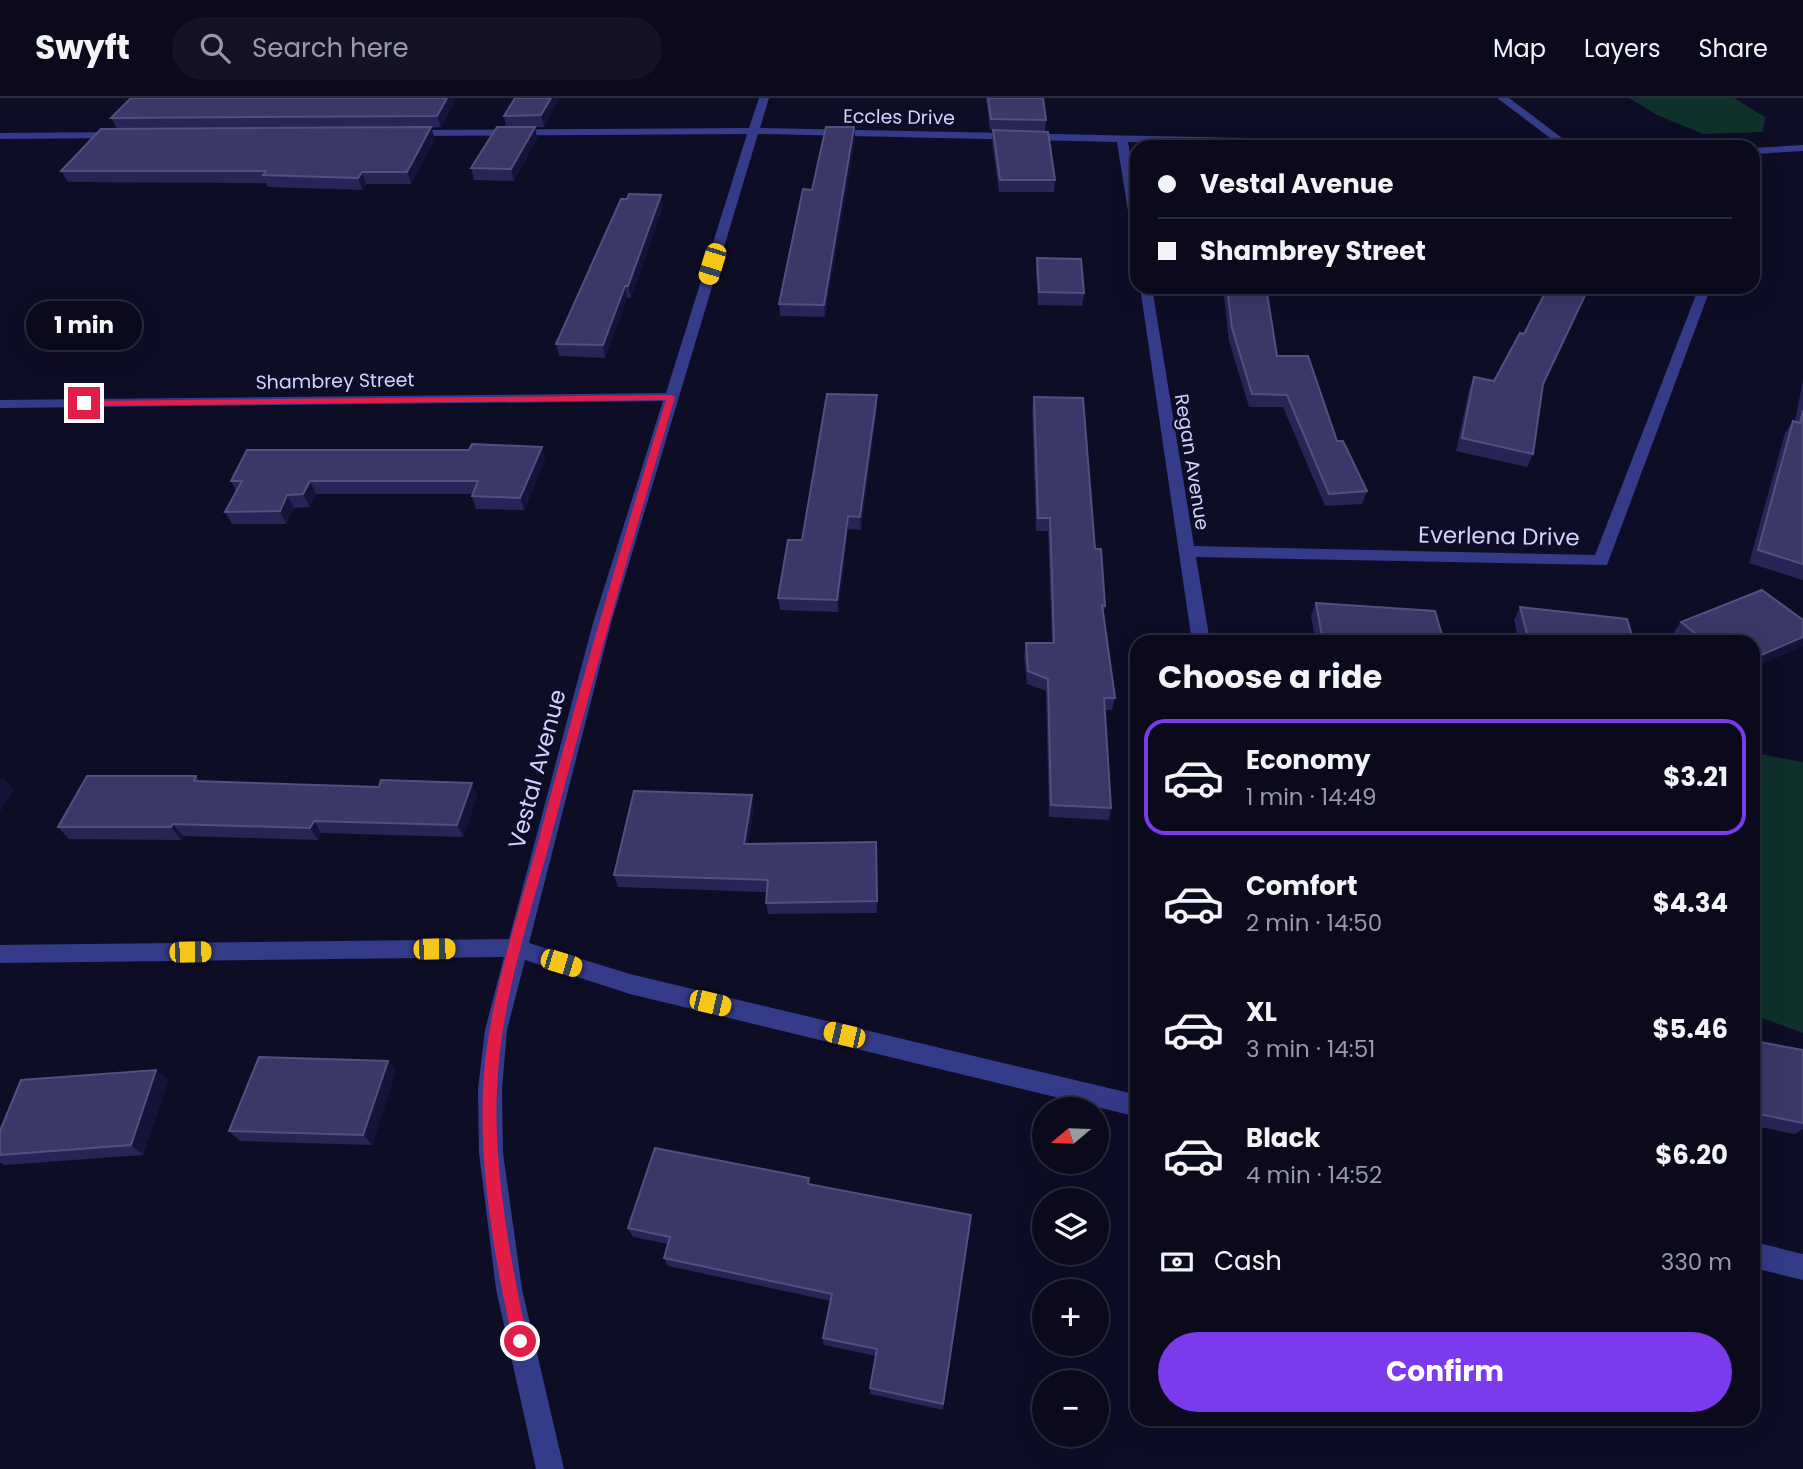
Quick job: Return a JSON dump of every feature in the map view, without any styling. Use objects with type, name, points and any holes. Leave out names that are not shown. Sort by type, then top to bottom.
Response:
[{"type":"street","name":"Vestal Avenue","points":[[550,1469],[509,1289],[491,1153],[490,1089],[496,1030],[515,948],[602,623],[764,98]]},
{"type":"street","points":[[1502,98],[1559,140]]},
{"type":"street","name":"Eccles Drive","points":[[391,134],[754,131],[1216,140]]},
{"type":"street","points":[[0,136],[139,135]]},
{"type":"street","points":[[1122,138],[1130,187]]},
{"type":"street","points":[[1760,152],[1803,148]]},
{"type":"street","name":"Regan Avenue","points":[[1147,294],[1200,635]]},
{"type":"street","name":"Everlena Drive","points":[[1187,551],[1601,561],[1702,294]]},
{"type":"street","name":"Shambrey Street","points":[[0,404],[671,397]]},
{"type":"street","points":[[0,954],[515,948],[630,984],[1130,1104]]},
{"type":"street","points":[[1760,1256],[1803,1267]]},
{"type":"green space","points":[[1629,98],[1734,98],[1765,117],[1763,132],[1703,134],[1657,115]]},
{"type":"green space","points":[[1760,754],[1803,762],[1803,1033],[1760,1017]]},
{"type":"building","points":[[131,98],[447,98],[437,116],[111,118]]},
{"type":"building","points":[[515,98],[551,98],[541,115],[504,116]]},
{"type":"building","points":[[988,98],[1043,98],[1046,120],[991,119]]},
{"type":"building","points":[[431,127],[407,172],[362,172],[358,178],[263,175],[266,171],[61,171],[101,129]]},
{"type":"building","points":[[497,127],[535,127],[511,169],[471,168]]},
{"type":"building","points":[[826,127],[854,127],[824,305],[779,304],[803,189],[812,190]]},
{"type":"building","points":[[993,130],[1048,132],[1055,180],[1000,180]]},
{"type":"building","points":[[629,194],[661,195],[603,345],[556,344],[621,199],[627,199]]},
{"type":"building","points":[[1037,258],[1081,259],[1084,293],[1039,292]]},
{"type":"building","points":[[1228,294],[1267,294],[1277,356],[1308,356],[1337,441],[1343,441],[1367,491],[1329,494],[1287,395],[1252,394],[1232,328]]},
{"type":"building","points":[[1544,294],[1586,294],[1543,384],[1533,454],[1462,438],[1474,377],[1494,381],[1520,333],[1524,334]]},
{"type":"building","points":[[827,394],[877,395],[860,517],[848,516],[837,600],[778,598],[788,540],[802,540]]},
{"type":"building","points":[[1034,397],[1083,398],[1095,549],[1101,549],[1105,606],[1102,605],[1115,698],[1104,698],[1111,808],[1051,805],[1048,679],[1028,671],[1026,643],[1054,643],[1050,518],[1038,518]]},
{"type":"building","points":[[1803,410],[1803,564],[1758,550],[1793,421],[1800,423]]},
{"type":"building","points":[[472,444],[542,447],[520,498],[472,496],[478,481],[310,481],[303,494],[287,495],[280,511],[225,512],[242,481],[231,481],[247,450],[469,450]]},
{"type":"building","points":[[1762,590],[1803,620],[1803,637],[1760,655],[1760,635],[1697,635],[1681,622]]},
{"type":"building","points":[[1316,603],[1435,611],[1442,635],[1322,635]]},
{"type":"building","points":[[1520,607],[1627,619],[1632,635],[1527,635]]},
{"type":"building","points":[[87,776],[196,776],[194,781],[379,787],[381,780],[472,783],[457,825],[314,821],[310,828],[173,824],[171,827],[58,827]]},
{"type":"building","points":[[634,791],[752,795],[744,844],[876,842],[877,901],[766,903],[768,880],[614,875]]},
{"type":"building","points":[[1760,1042],[1803,1050],[1803,1123],[1760,1114]]},
{"type":"building","points":[[259,1057],[388,1061],[363,1135],[229,1131]]},
{"type":"building","points":[[156,1070],[131,1145],[0,1155],[0,1131],[21,1080]]},
{"type":"building","points":[[655,1148],[809,1178],[808,1184],[971,1215],[943,1404],[870,1388],[877,1349],[823,1338],[832,1294],[664,1258],[670,1237],[628,1228]]},
{"type":"route","points":[[84,403],[671,397],[602,623],[515,948],[496,1030],[490,1089],[491,1153],[509,1289],[520,1341]]}]
